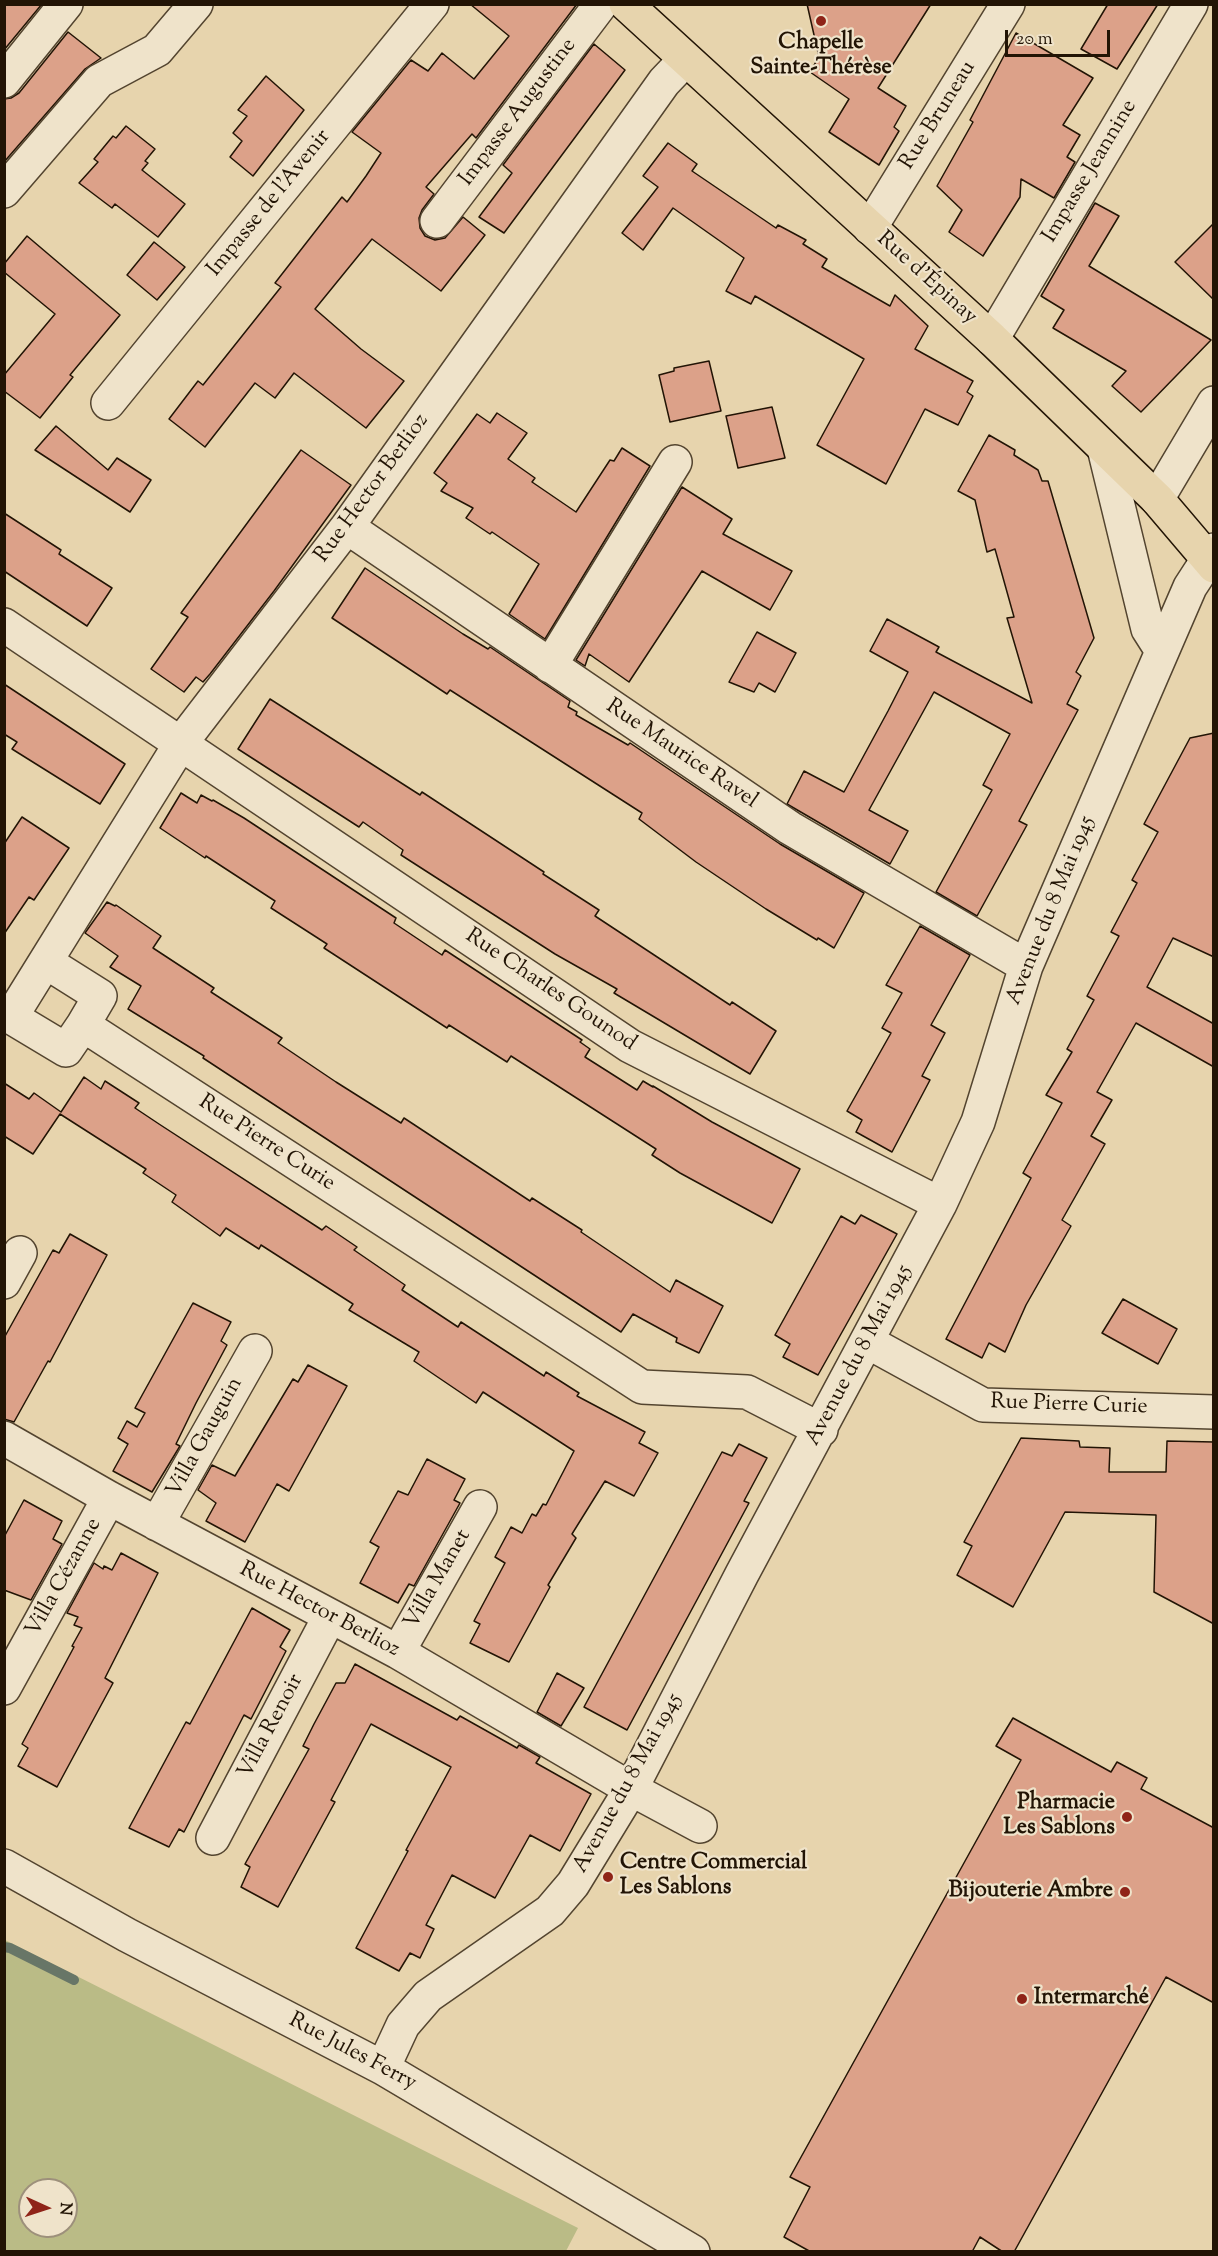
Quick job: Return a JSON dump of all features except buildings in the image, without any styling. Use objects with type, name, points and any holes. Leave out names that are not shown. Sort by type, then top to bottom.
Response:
[{"type":"main road","name":"Rue d'Épinay","points":[[626,4],[992,339],[1157,499],[1212,559]]},
{"type":"street","points":[[4,81],[66,4]]},
{"type":"street","points":[[4,191],[99,81],[157,50],[196,4]]},
{"type":"street","name":"Impasse de l'Avenir","points":[[108,403],[432,4]]},
{"type":"street","name":"Impasse Augustine","points":[[437,221],[601,4]]},
{"type":"street","name":"Rue Bruneau","points":[[870,228],[1008,4]]},
{"type":"street","name":"Impasse Jeannine","points":[[992,339],[1191,4]]},
{"type":"street","name":"Rue Hector Berlioz","points":[[181,743],[347,527],[664,82],[685,60]]},
{"type":"street","points":[[1157,499],[1214,403]]},
{"type":"street","points":[[1104,448],[1148,629],[1162,651]]},
{"type":"street","points":[[550,666],[675,462]]},
{"type":"street","name":"Rue Maurice Ravel","points":[[347,527],[790,828],[1026,966]]},
{"type":"street","name":"Avenue du 8 Mai 1945","points":[[383,2068],[403,2025],[428,1996],[550,1911],[573,1884],[631,1789],[741,1574],[821,1430],[940,1204],[978,1122],[1026,966],[1190,587],[1212,559]]},
{"type":"street","points":[[4,625],[181,743],[10,1017],[66,1050],[100,996],[46,962]]},
{"type":"street","name":"Rue Charles Gounod","points":[[181,743],[630,1046],[940,1204]]},
{"type":"street","name":"Rue Pierre Curie","points":[[83,1025],[642,1387],[747,1392],[821,1430]]},
{"type":"street","points":[[4,1282],[20,1253]]},
{"type":"street","name":"Rue Pierre Curie","points":[[868,1342],[983,1405],[1214,1412]]},
{"type":"street","name":"Villa Gauguin","points":[[157,1524],[255,1351]]},
{"type":"street","name":"Rue Hector Berlioz","points":[[4,1438],[109,1498],[398,1652],[631,1789],[700,1826]]},
{"type":"street","name":"Villa Cézanne","points":[[4,1688],[109,1498]]},
{"type":"street","name":"Villa Manet","points":[[398,1652],[480,1507]]},
{"type":"street","name":"Villa Renoir","points":[[213,1838],[330,1616]]},
{"type":"street","name":"Rue Jules Ferry","points":[[4,1866],[127,1935],[383,2068],[693,2252]]},
{"type":"green space","points":[[5,1940],[578,2228],[566,2251],[5,2251]]},
{"type":"waterway","points":[[4,1947],[74,1980]]},
{"type":"place","name":"Chapelle Sainte-Thérèse","points":[[821,21]]},
{"type":"place","name":"Pharmacie Les Sablons","points":[[1127,1817]]},
{"type":"place","name":"Centre Commercial Les Sablons","points":[[608,1877]]},
{"type":"place","name":"Bijouterie Ambre","points":[[1125,1892]]},
{"type":"place","name":"Intermarché","points":[[1022,1999]]}]
